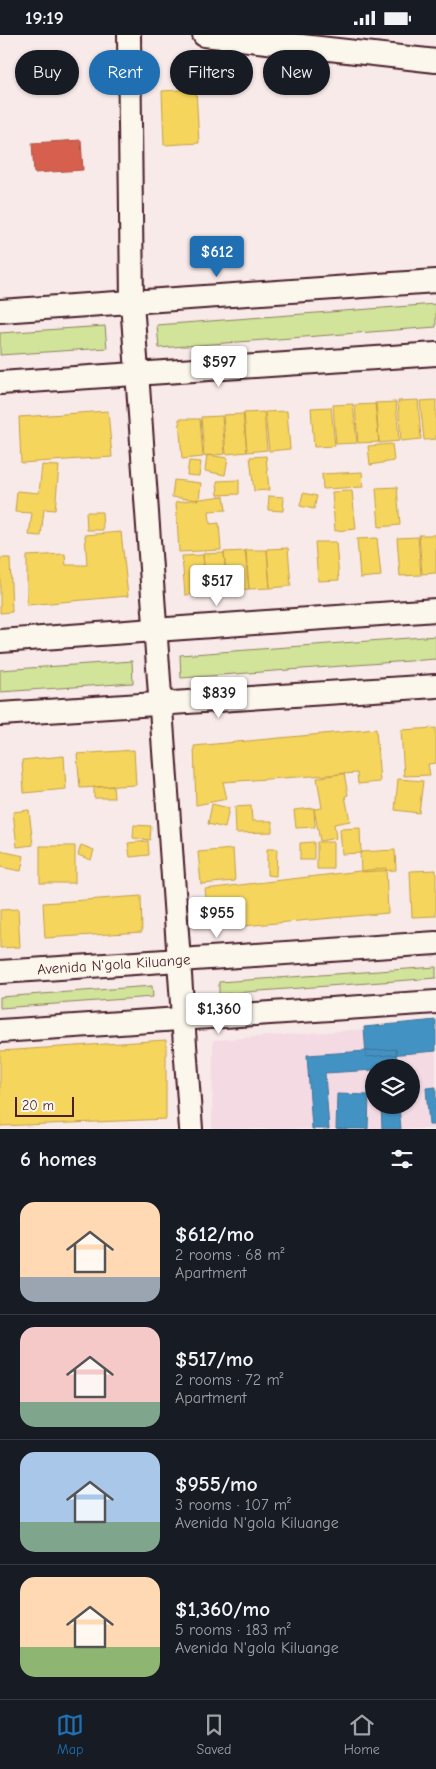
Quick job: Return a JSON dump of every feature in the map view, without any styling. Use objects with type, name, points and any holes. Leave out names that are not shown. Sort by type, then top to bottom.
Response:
[{"type":"street","points":[[129,35],[132,302],[191,1129]]},
{"type":"street","points":[[204,35],[436,61]]},
{"type":"street","points":[[0,311],[436,281]]},
{"type":"street","points":[[0,383],[436,354]]},
{"type":"street","points":[[0,641],[436,610]]},
{"type":"street","points":[[0,714],[160,705],[436,685]]},
{"type":"street","name":"Avenida N'gola Kiluange","points":[[0,972],[436,943]]},
{"type":"street","points":[[0,1031],[436,1001]]},
{"type":"shaded area","points":[[436,1024],[436,1129],[212,1129],[213,1040]]},
{"type":"green space","points":[[436,304],[436,327],[159,348],[157,325]]},
{"type":"green space","points":[[105,326],[107,348],[0,355],[0,333]]},
{"type":"green space","points":[[436,636],[436,659],[181,678],[180,655]]},
{"type":"green space","points":[[132,661],[133,683],[0,692],[0,670]]},
{"type":"green space","points":[[436,967],[436,978],[219,994],[219,982]]},
{"type":"green space","points":[[152,986],[153,997],[0,1008],[0,997]]},
{"type":"building: Homes","points":[[162,91],[170,91],[170,95],[196,95],[199,143],[164,145]]},
{"type":"building: Homes","points":[[418,400],[421,439],[401,441],[398,401]]},
{"type":"building: Homes","points":[[436,400],[436,439],[424,440],[420,401]]},
{"type":"building: Homes","points":[[396,402],[399,441],[379,443],[375,403]]},
{"type":"building: Homes","points":[[353,404],[357,443],[336,444],[333,405]]},
{"type":"building: Homes","points":[[376,404],[379,442],[358,443],[355,405]]},
{"type":"building: Homes","points":[[331,407],[335,446],[314,447],[311,408]]},
{"type":"building: Homes","points":[[108,411],[112,457],[21,463],[19,417]]},
{"type":"building: Homes","points":[[287,411],[290,449],[269,451],[265,412]]},
{"type":"building: Homes","points":[[264,412],[267,450],[247,452],[243,413]]},
{"type":"building: Homes","points":[[244,414],[247,452],[226,454],[223,415]]},
{"type":"building: Homes","points":[[222,416],[225,454],[204,456],[201,417]]},
{"type":"building: Homes","points":[[179,419],[200,419],[203,457],[182,459]]},
{"type":"building: Homes","points":[[392,444],[394,461],[370,465],[368,446]]},
{"type":"building: Homes","points":[[207,455],[228,458],[225,475],[205,471]]},
{"type":"building: Homes","points":[[266,456],[269,490],[254,491],[250,457]]},
{"type":"building: Homes","points":[[189,461],[201,462],[199,476],[187,475]]},
{"type":"building: Homes","points":[[42,465],[59,466],[55,510],[44,509],[41,536],[29,535],[32,513],[15,512],[17,491],[39,493]]},
{"type":"building: Homes","points":[[362,472],[363,487],[323,489],[322,474]]},
{"type":"building: Homes","points":[[174,480],[201,483],[199,500],[172,497]]},
{"type":"building: Homes","points":[[239,480],[239,494],[218,495],[217,481]]},
{"type":"building: Homes","points":[[397,487],[400,525],[379,527],[376,488]]},
{"type":"building: Homes","points":[[352,491],[356,529],[335,531],[332,492]]},
{"type":"building: Homes","points":[[303,493],[317,496],[314,509],[300,506]]},
{"type":"building: Homes","points":[[224,496],[226,510],[209,511],[210,524],[219,523],[221,550],[179,552],[176,502]]},
{"type":"building: Homes","points":[[269,496],[284,497],[283,511],[268,510]]},
{"type":"building: Homes","points":[[86,512],[102,512],[103,530],[87,530]]},
{"type":"building: Homes","points":[[121,532],[128,596],[27,605],[27,556],[65,554],[66,565],[87,565],[85,535]]},
{"type":"building: Homes","points":[[419,535],[436,535],[436,573],[422,574]]},
{"type":"building: Homes","points":[[418,537],[421,575],[400,576],[397,538]]},
{"type":"building: Homes","points":[[377,538],[381,576],[360,578],[357,539]]},
{"type":"building: Homes","points":[[315,542],[336,542],[339,580],[318,581]]},
{"type":"building: Homes","points":[[288,548],[291,586],[270,588],[267,549]]},
{"type":"building: Homes","points":[[245,550],[267,550],[270,588],[249,589]]},
{"type":"building: Homes","points":[[246,551],[249,589],[228,591],[224,552]]},
{"type":"building: Homes","points":[[224,553],[227,591],[206,593],[203,554]]},
{"type":"building: Homes","points":[[203,555],[206,593],[185,595],[182,556]]},
{"type":"building: Homes","points":[[0,558],[10,558],[12,612],[0,613]]},
{"type":"building: Homes","points":[[436,728],[436,763],[428,764],[430,775],[404,776],[401,730]]},
{"type":"building: Homes","points":[[376,729],[380,782],[358,784],[357,773],[223,782],[227,799],[196,805],[194,746]]},
{"type":"building: Homes","points":[[134,750],[136,785],[80,788],[77,754]]},
{"type":"building: Homes","points":[[64,756],[66,789],[24,793],[22,760]]},
{"type":"building: Homes","points":[[344,773],[348,795],[345,796],[350,821],[334,824],[336,838],[320,841],[314,809],[322,808],[317,778]]},
{"type":"building: Homes","points":[[398,779],[423,781],[419,813],[395,810]]},
{"type":"building: Homes","points":[[113,786],[114,798],[94,798],[94,787]]},
{"type":"building: Homes","points":[[212,804],[229,808],[225,828],[208,824]]},
{"type":"building: Homes","points":[[251,806],[252,821],[272,821],[272,832],[236,833],[235,807]]},
{"type":"building: Homes","points":[[314,808],[315,827],[296,828],[294,810]]},
{"type":"building: Homes","points":[[29,810],[33,845],[17,847],[13,812]]},
{"type":"building: Homes","points":[[134,825],[151,826],[150,840],[133,838]]},
{"type":"building: Homes","points":[[360,828],[361,853],[342,854],[340,829]]},
{"type":"building: Homes","points":[[148,841],[149,855],[130,857],[128,843]]},
{"type":"building: Homes","points":[[314,842],[314,860],[300,860],[300,843]]},
{"type":"building: Homes","points":[[317,842],[333,842],[333,869],[317,869]]},
{"type":"building: Homes","points":[[81,845],[94,850],[91,860],[78,855]]},
{"type":"building: Homes","points":[[40,846],[75,846],[75,883],[40,883]]},
{"type":"building: Homes","points":[[233,849],[235,881],[201,884],[198,852]]},
{"type":"building: Homes","points":[[267,849],[277,849],[276,876],[267,875]]},
{"type":"building: Homes","points":[[395,850],[396,870],[361,872],[360,852]]},
{"type":"building: Homes","points":[[0,851],[24,856],[21,871],[0,867]]},
{"type":"building: Homes","points":[[386,868],[388,913],[210,929],[205,889]]},
{"type":"building: Homes","points":[[436,870],[436,916],[412,917],[410,871]]},
{"type":"building: Homes","points":[[141,896],[142,932],[45,938],[43,903]]},
{"type":"building: Homes","points":[[18,909],[20,947],[0,948],[0,910]]},
{"type":"building: Homes","points":[[166,1040],[166,1119],[0,1126],[0,1051]]},
{"type":"building: Shops","points":[[81,140],[83,170],[34,173],[32,143]]},
{"type":"building: Schools","points":[[436,1020],[436,1051],[366,1057],[364,1027]]},
{"type":"building: Schools","points":[[396,1049],[397,1059],[365,1059],[365,1071],[325,1073],[329,1129],[312,1129],[307,1055]]},
{"type":"building: Schools","points":[[436,1087],[436,1125],[429,1125],[426,1088]]},
{"type":"building: Schools","points":[[337,1094],[365,1095],[365,1114],[368,1114],[368,1129],[336,1129]]},
{"type":"building: Schools","points":[[381,1114],[400,1114],[401,1129],[382,1129]]}]
